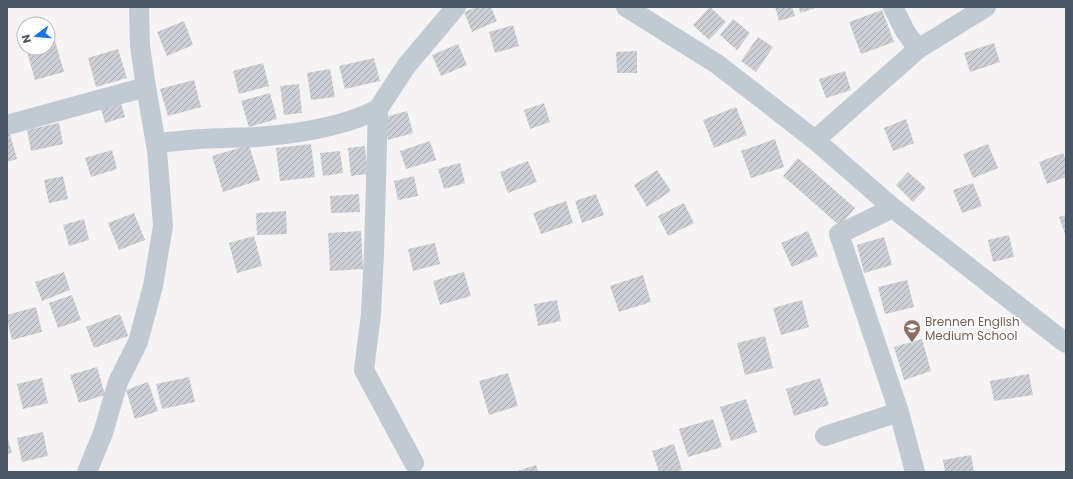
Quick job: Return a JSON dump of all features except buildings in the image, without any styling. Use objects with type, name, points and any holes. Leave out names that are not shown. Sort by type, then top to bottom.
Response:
[{"type":"street","points":[[87,472],[102,434],[118,382],[138,342],[153,286],[163,226],[156,143],[140,46],[139,7]]},
{"type":"street","points":[[156,143],[226,138],[255,138],[295,133],[338,124],[367,115],[378,109],[407,65],[456,7]]},
{"type":"street","points":[[626,7],[717,64],[815,140],[893,208],[1066,343]]},
{"type":"street","points":[[893,7],[905,31],[918,49]]},
{"type":"street","points":[[815,140],[918,49],[986,7]]},
{"type":"street","points":[[7,125],[146,87]]},
{"type":"street","points":[[378,109],[371,314],[364,370],[414,463]]},
{"type":"street","points":[[893,208],[839,234],[899,412],[915,472]]},
{"type":"street","points":[[825,436],[899,412]]},
{"type":"place","name":"Brennen English Medium School","points":[[912,343]]}]
